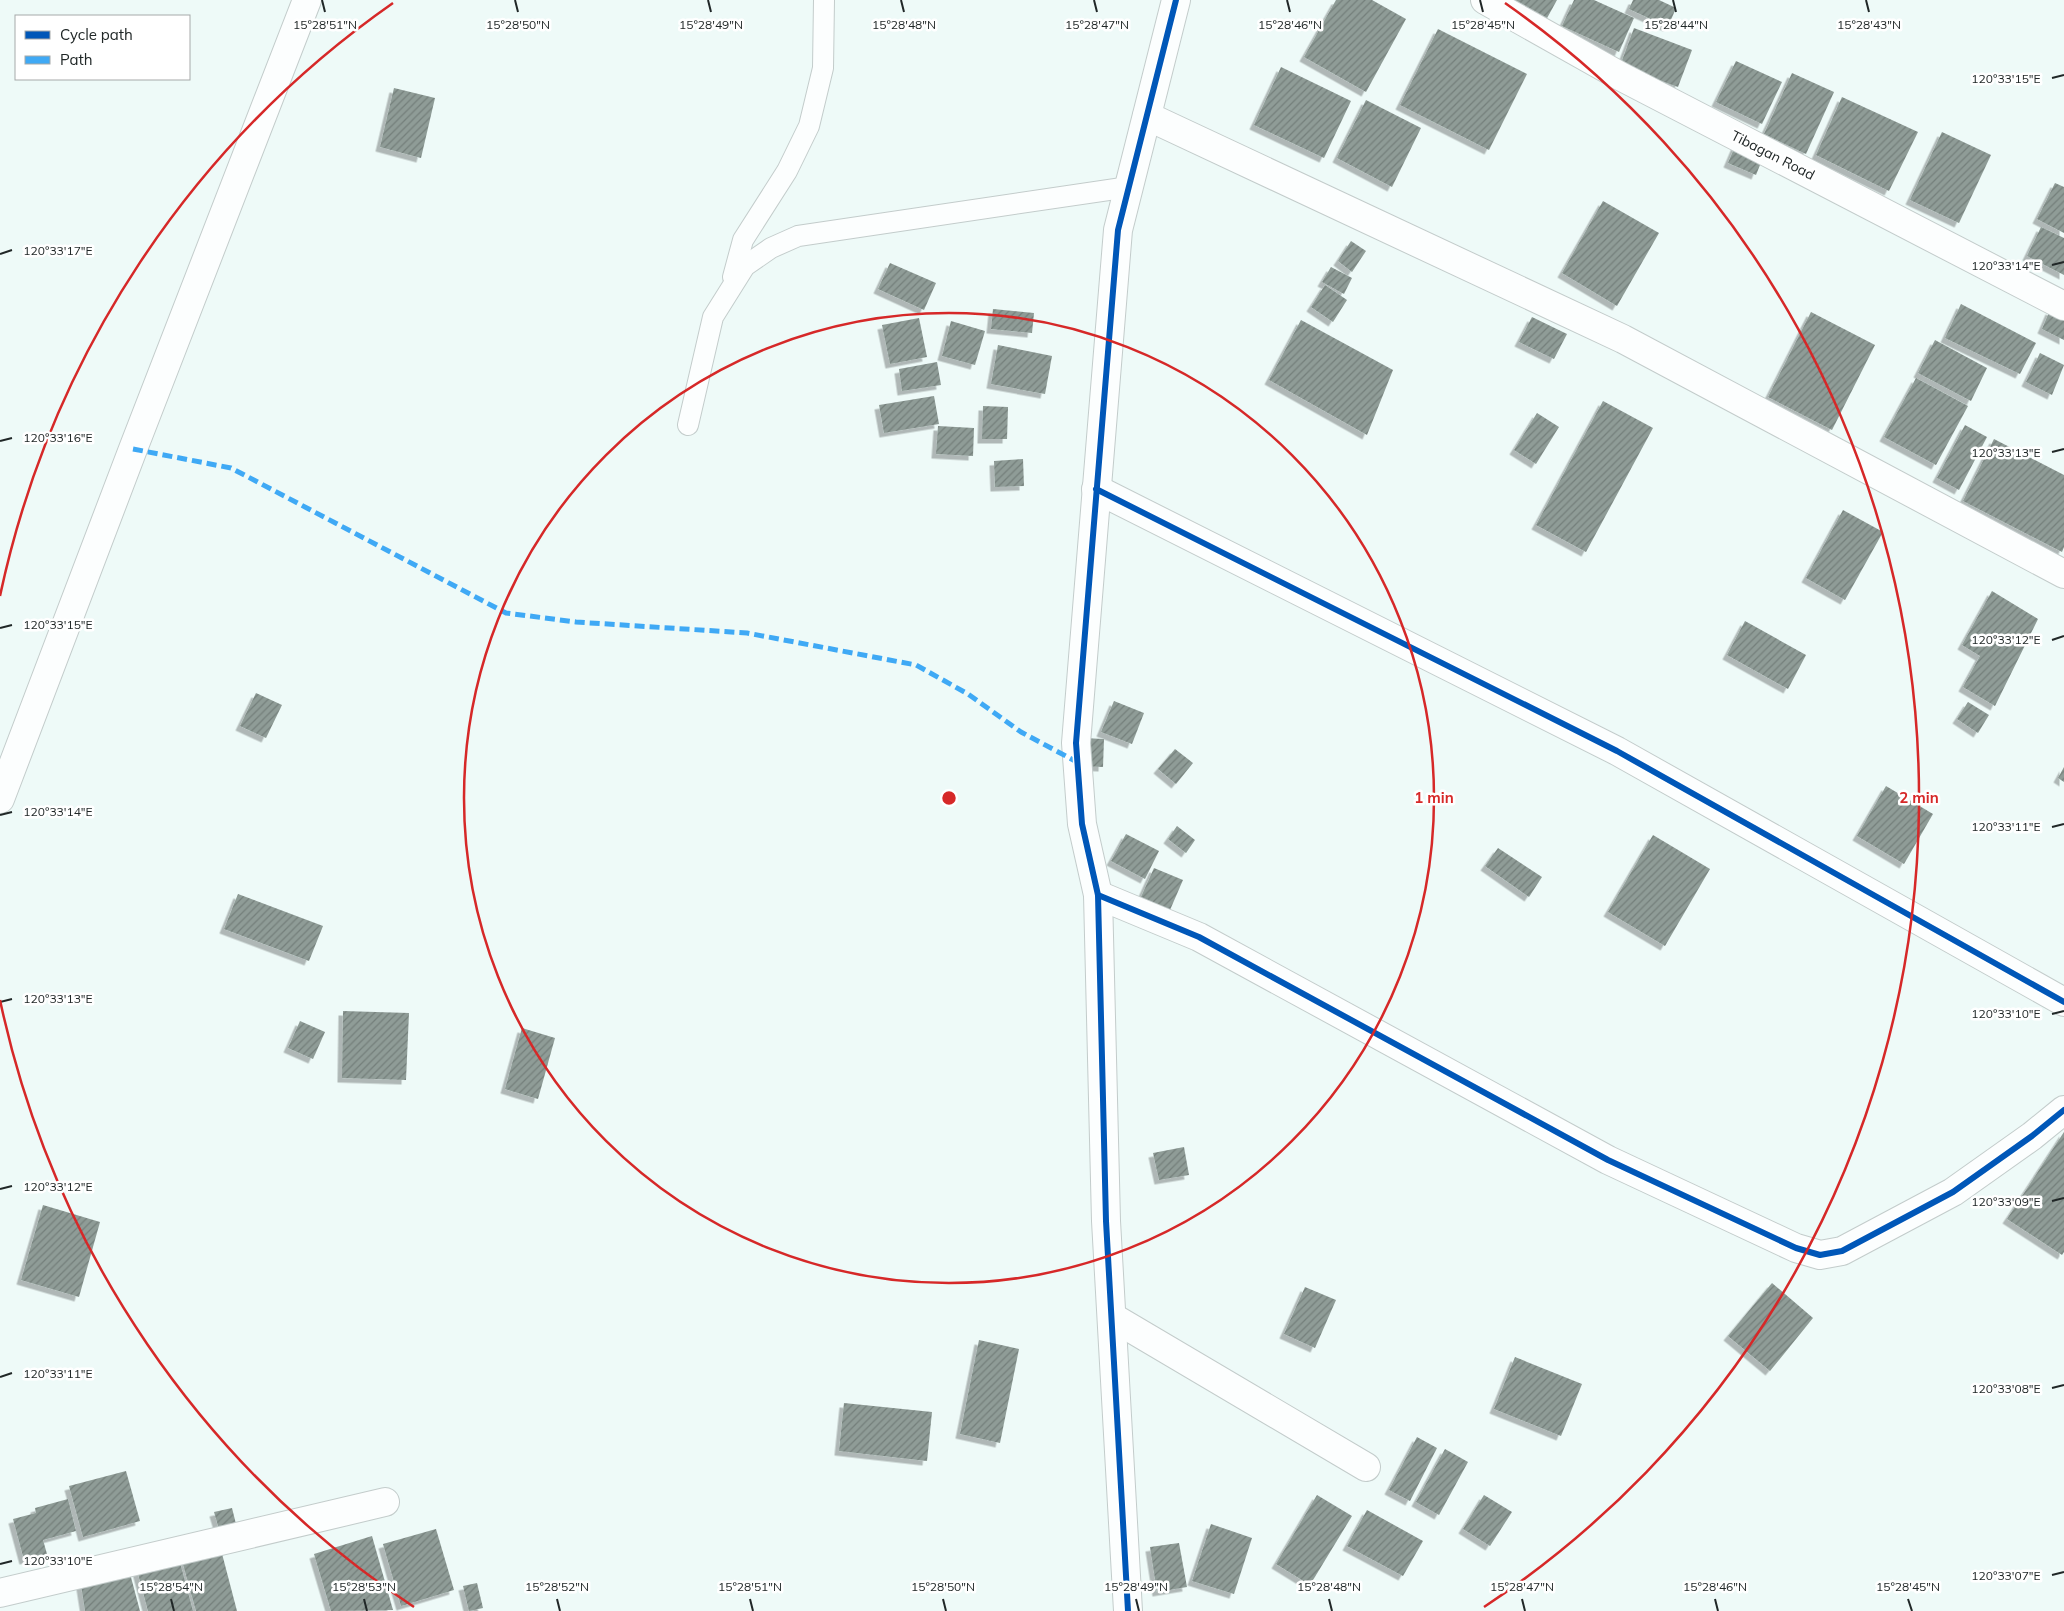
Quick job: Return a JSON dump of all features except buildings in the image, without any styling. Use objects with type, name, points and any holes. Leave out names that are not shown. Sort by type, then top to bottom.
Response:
[{"type":"street","points":[[0,799],[133,448],[307,0]]},
{"type":"street","points":[[1128,1611],[1106,1221],[1098,895],[1082,824],[1076,743],[1118,230],[1176,0]]},
{"type":"street","name":"Tibagan Road","points":[[1485,0],[1620,76],[2064,306]]},
{"type":"street","points":[[1147,116],[1623,339],[2064,574]]},
{"type":"street","points":[[1096,489],[1617,751],[2064,1002]]},
{"type":"street","points":[[1098,895],[1198,937],[1608,1160],[1796,1248],[1820,1254],[1842,1251],[1953,1192],[2032,1136],[2064,1110]]},
{"type":"street","points":[[1112,1317],[1366,1467]]},
{"type":"street","points":[[0,1593],[385,1502]]},
{"type":"lane","points":[[729,291],[743,240],[788,171],[810,126],[823,68],[824,0]]},
{"type":"lane","points":[[688,425],[713,317],[746,266],[771,248],[798,236],[1129,187]]},
{"type":"marked path","points":[[133,449],[231,468],[506,613],[576,622],[747,633],[916,665],[968,694],[1021,732],[1077,762]]},
{"type":"cycle path","points":[[1128,1611],[1106,1221],[1098,895],[1082,824],[1076,743],[1118,230],[1176,0]]},
{"type":"cycle path","points":[[1096,489],[1617,751],[2064,1002]]},
{"type":"cycle path","points":[[1098,895],[1199,937],[1608,1160],[1796,1248],[1820,1255],[1842,1251],[1953,1192],[2032,1136],[2064,1110]]}]
